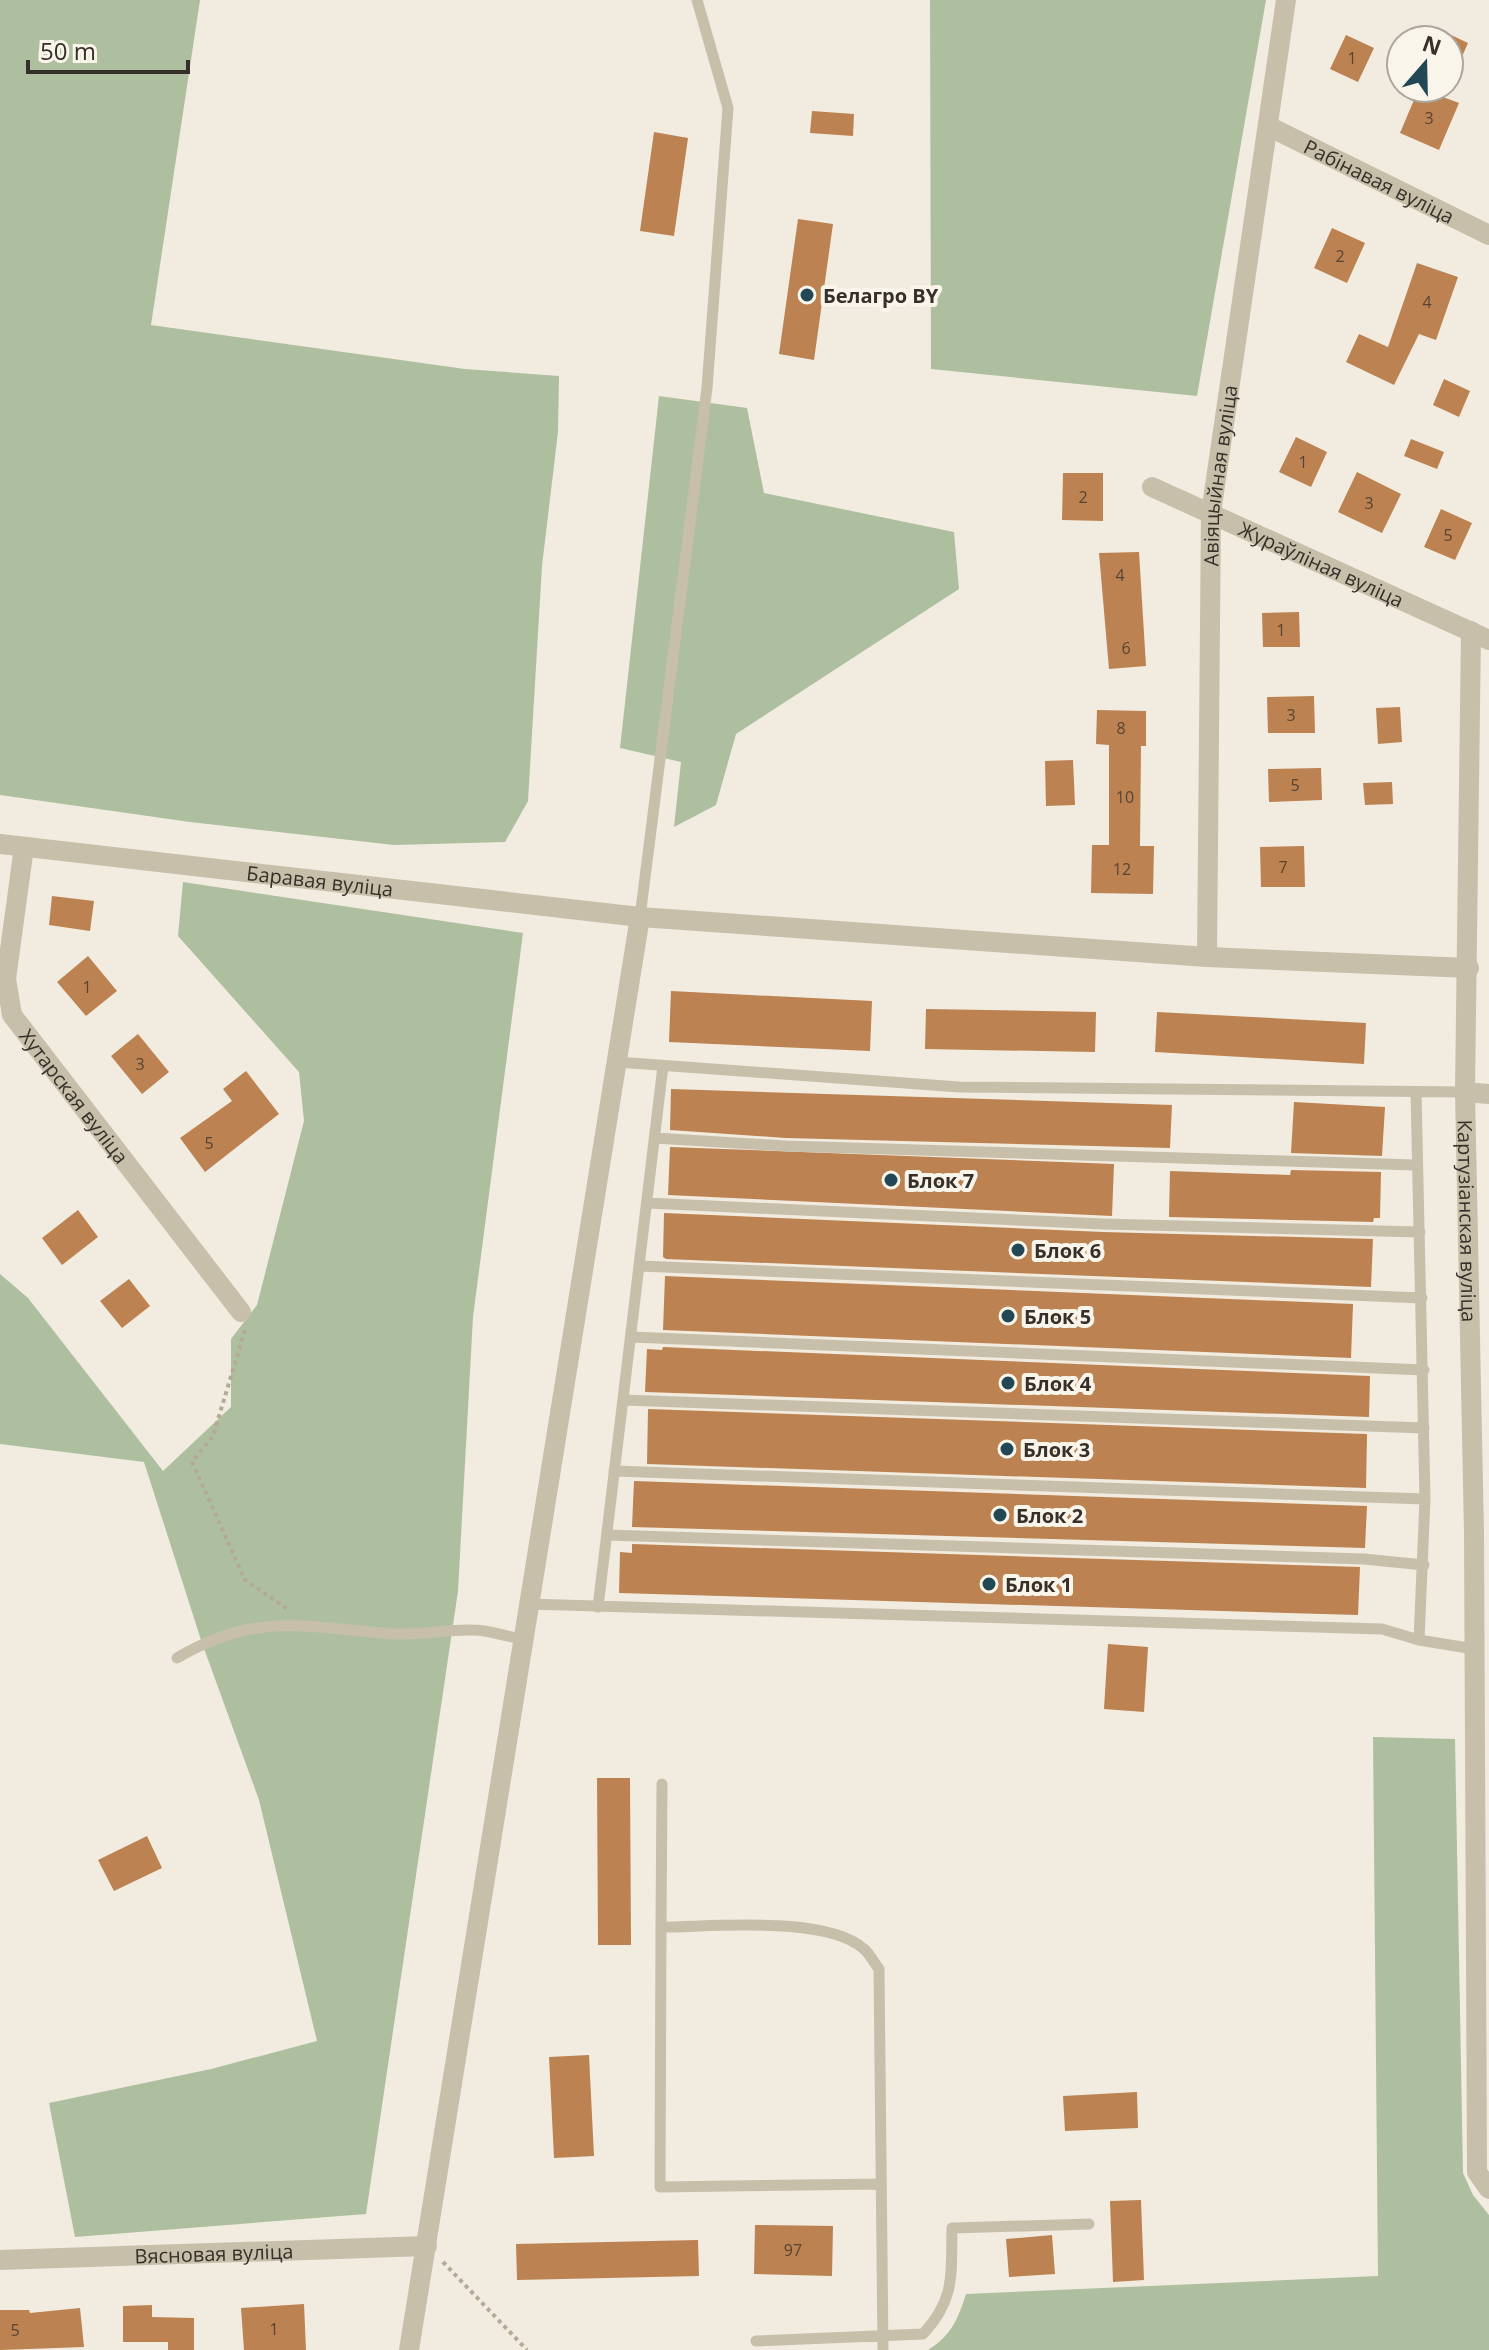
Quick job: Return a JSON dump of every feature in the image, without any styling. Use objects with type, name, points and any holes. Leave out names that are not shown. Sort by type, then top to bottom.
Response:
[{"type":"street","name":"Авіяцыйная вуліца","points":[[1207,957],[1211,513],[1286,0]]},
{"type":"street","name":"Рабінавая вуліца","points":[[1268,126],[1489,235]]},
{"type":"street","name":"Жураўліная вуліца","points":[[1152,487],[1480,636]]},
{"type":"street","name":"Картузіанская вуліца","points":[[1480,636],[1465,1092],[1482,1534],[1474,1649],[1477,2172],[1489,2189]]},
{"type":"street","name":"Баравая вуліца","points":[[0,844],[640,917],[1207,957],[1469,968]]},
{"type":"street","name":"Хутарская вуліца","points":[[24,847],[6,979],[12,1015],[241,1312]]},
{"type":"street","points":[[409,2350],[521,1639],[640,917]]},
{"type":"street","points":[[1465,1092],[1489,1094]]},
{"type":"street","name":"Вясновая вуліца","points":[[0,2260],[427,2246]]},
{"type":"lane","points":[[640,917],[707,388],[728,108],[697,0]]},
{"type":"lane","points":[[617,1062],[959,1087],[1465,1092]]},
{"type":"lane","points":[[598,1607],[663,1066]]},
{"type":"lane","points":[[1416,1092],[1415,1165],[1422,1298],[1425,1499],[1419,1640]]},
{"type":"lane","points":[[655,1138],[786,1146],[1415,1165]]},
{"type":"lane","points":[[647,1203],[1103,1224],[1420,1232]]},
{"type":"lane","points":[[639,1266],[1422,1298]]},
{"type":"lane","points":[[631,1337],[1424,1370]]},
{"type":"lane","points":[[623,1400],[1424,1428]]},
{"type":"lane","points":[[614,1471],[1425,1499]]},
{"type":"lane","points":[[607,1535],[1364,1559],[1424,1565]]},
{"type":"lane","points":[[528,1604],[1382,1629],[1419,1640],[1474,1649]]},
{"type":"lane","points":[[177,1658],[231,1632],[265,1625],[321,1625],[400,1634],[474,1630],[521,1639]]},
{"type":"lane","points":[[662,1784],[660,2187],[880,2184]]},
{"type":"lane","points":[[661,1927],[816,1927],[851,1940],[866,1950],[879,1969],[883,2344]]},
{"type":"lane","points":[[756,2341],[883,2344],[923,2334],[936,2321],[950,2295],[952,2228],[1089,2224]]},
{"type":"path","points":[[241,1312],[246,1331],[226,1398],[213,1436],[192,1462],[245,1580],[294,1614],[321,1625]]},
{"type":"path","points":[[427,2246],[527,2350]]},
{"type":"green space","points":[[0,0],[200,0],[151,325],[465,369],[559,376],[558,432],[542,566],[528,801],[505,842],[394,845],[190,822],[0,795]]},
{"type":"green space","points":[[930,0],[1266,0],[1197,396],[931,369]]},
{"type":"green space","points":[[659,396],[747,408],[764,493],[954,532],[959,589],[736,734],[716,805],[674,827],[681,762],[620,748]]},
{"type":"green space","points":[[183,882],[523,933],[473,1317],[458,1591],[366,2214],[75,2237],[49,2103],[211,2069],[317,2041],[259,1800],[202,1643],[144,1462],[0,1444],[0,1274],[28,1298],[163,1471],[231,1407],[231,1339],[257,1305],[304,1121],[299,1072],[178,936]]},
{"type":"green space","points":[[1373,1737],[1455,1739],[1463,2173],[1473,2195],[1489,2215],[1489,2350],[928,2350],[943,2339],[953,2326],[966,2294],[1378,2276]]},
{"type":"building","points":[[1346,35],[1374,48],[1358,82],[1330,69]]},
{"type":"building","points":[[1412,104],[1459,104],[1439,150],[1400,133]]},
{"type":"building","points":[[812,111],[854,114],[853,136],[810,133]]},
{"type":"building","points":[[654,132],[688,138],[674,236],[640,231]]},
{"type":"building","points":[[798,219],[833,224],[814,360],[779,354]]},
{"type":"building","points":[[1332,228],[1365,243],[1347,283],[1314,268]]},
{"type":"building","points":[[1417,263],[1458,277],[1436,340],[1419,334],[1394,385],[1346,362],[1359,334],[1388,347]]},
{"type":"building","points":[[1444,379],[1470,391],[1459,417],[1433,405]]},
{"type":"building","points":[[1296,437],[1327,452],[1311,487],[1279,472]]},
{"type":"building","points":[[1411,439],[1444,452],[1437,469],[1404,456]]},
{"type":"building","points":[[1357,472],[1401,494],[1382,533],[1338,512]]},
{"type":"building","points":[[1063,473],[1103,473],[1103,521],[1062,520]]},
{"type":"building","points":[[1441,509],[1472,523],[1455,560],[1424,547]]},
{"type":"building","points":[[1139,552],[1146,666],[1109,669],[1099,553]]},
{"type":"building","points":[[1299,612],[1300,647],[1263,647],[1262,613]]},
{"type":"building","points":[[1314,696],[1315,733],[1268,733],[1267,697]]},
{"type":"building","points":[[1400,707],[1402,742],[1378,744],[1376,708]]},
{"type":"building","points":[[1097,710],[1146,711],[1146,746],[1141,746],[1140,846],[1154,846],[1153,894],[1091,893],[1092,845],[1109,845],[1109,745],[1096,744]]},
{"type":"building","points":[[1073,760],[1075,805],[1046,806],[1045,761]]},
{"type":"building","points":[[1321,768],[1322,800],[1269,802],[1268,769]]},
{"type":"building","points":[[1392,782],[1393,804],[1365,805],[1363,783]]},
{"type":"building","points":[[1304,846],[1305,887],[1261,887],[1260,847]]},
{"type":"building","points":[[52,896],[94,901],[90,931],[49,925]]},
{"type":"building","points":[[88,956],[117,991],[86,1016],[57,982]]},
{"type":"building","points":[[671,991],[872,1001],[870,1051],[669,1042]]},
{"type":"building","points":[[926,1009],[1096,1012],[1095,1052],[925,1049]]},
{"type":"building","points":[[1157,1012],[1366,1023],[1364,1064],[1155,1052]]},
{"type":"building","points":[[138,1034],[169,1072],[142,1094],[111,1056]]},
{"type":"building","points":[[246,1071],[279,1114],[205,1172],[180,1138],[232,1101],[223,1089]]},
{"type":"building","points":[[671,1089],[1172,1105],[1170,1148],[786,1138],[670,1130]]},
{"type":"building","points":[[1294,1102],[1385,1107],[1382,1156],[1291,1153]]},
{"type":"building","name":"Блок 7","points":[[670,1147],[1114,1164],[1112,1216],[668,1195]]},
{"type":"building","points":[[1291,1170],[1381,1172],[1380,1218],[1374,1218],[1373,1222],[1169,1217],[1170,1171],[1290,1175]]},
{"type":"building","points":[[78,1210],[98,1237],[62,1265],[42,1238]]},
{"type":"building","name":"Блок 6","points":[[664,1213],[1103,1232],[1373,1239],[1371,1287],[666,1259],[663,1257]]},
{"type":"building","name":"Блок 5","points":[[665,1276],[1353,1304],[1351,1358],[663,1330]]},
{"type":"building","points":[[129,1279],[150,1306],[122,1328],[100,1301]]},
{"type":"building","name":"Блок 4","points":[[663,1347],[1370,1376],[1369,1417],[645,1392],[647,1349],[662,1350]]},
{"type":"building","name":"Блок 3","points":[[648,1409],[1367,1434],[1366,1488],[647,1464]]},
{"type":"building","name":"Блок 2","points":[[634,1481],[1367,1506],[1365,1548],[632,1527]]},
{"type":"building","name":"Блок 1","points":[[632,1544],[1360,1567],[1358,1615],[619,1593],[620,1552],[632,1553]]},
{"type":"building","points":[[1108,1644],[1148,1647],[1144,1712],[1104,1709]]},
{"type":"building","points":[[597,1778],[630,1778],[631,1945],[598,1945]]},
{"type":"building","points":[[147,1836],[162,1868],[114,1891],[98,1860]]},
{"type":"building","points":[[589,2055],[594,2156],[554,2158],[549,2057]]},
{"type":"building","points":[[1137,2092],[1138,2128],[1065,2131],[1063,2096]]},
{"type":"building","points":[[1141,2200],[1144,2280],[1113,2282],[1110,2201]]},
{"type":"building","points":[[755,2225],[833,2226],[832,2276],[754,2274]]},
{"type":"building","points":[[1052,2235],[1055,2274],[1009,2277],[1006,2239]]},
{"type":"building","points":[[698,2240],[699,2276],[517,2280],[516,2244]]},
{"type":"building","points":[[304,2304],[306,2350],[244,2350],[241,2308]]},
{"type":"building","points":[[152,2305],[152,2317],[194,2318],[194,2350],[168,2350],[168,2342],[123,2342],[123,2306]]},
{"type":"building","points":[[80,2308],[84,2347],[0,2350],[0,2310],[29,2310],[30,2313]]},
{"type":"place","name":"Белагро BY","points":[[807,295]]},
{"type":"place","name":"Блок 7","points":[[891,1180]]},
{"type":"place","name":"Блок 6","points":[[1018,1250]]},
{"type":"place","name":"Блок 5","points":[[1008,1316]]},
{"type":"place","name":"Блок 4","points":[[1008,1383]]},
{"type":"place","name":"Блок 3","points":[[1007,1449]]},
{"type":"place","name":"Блок 2","points":[[1000,1515]]},
{"type":"place","name":"Блок 1","points":[[989,1584]]}]
